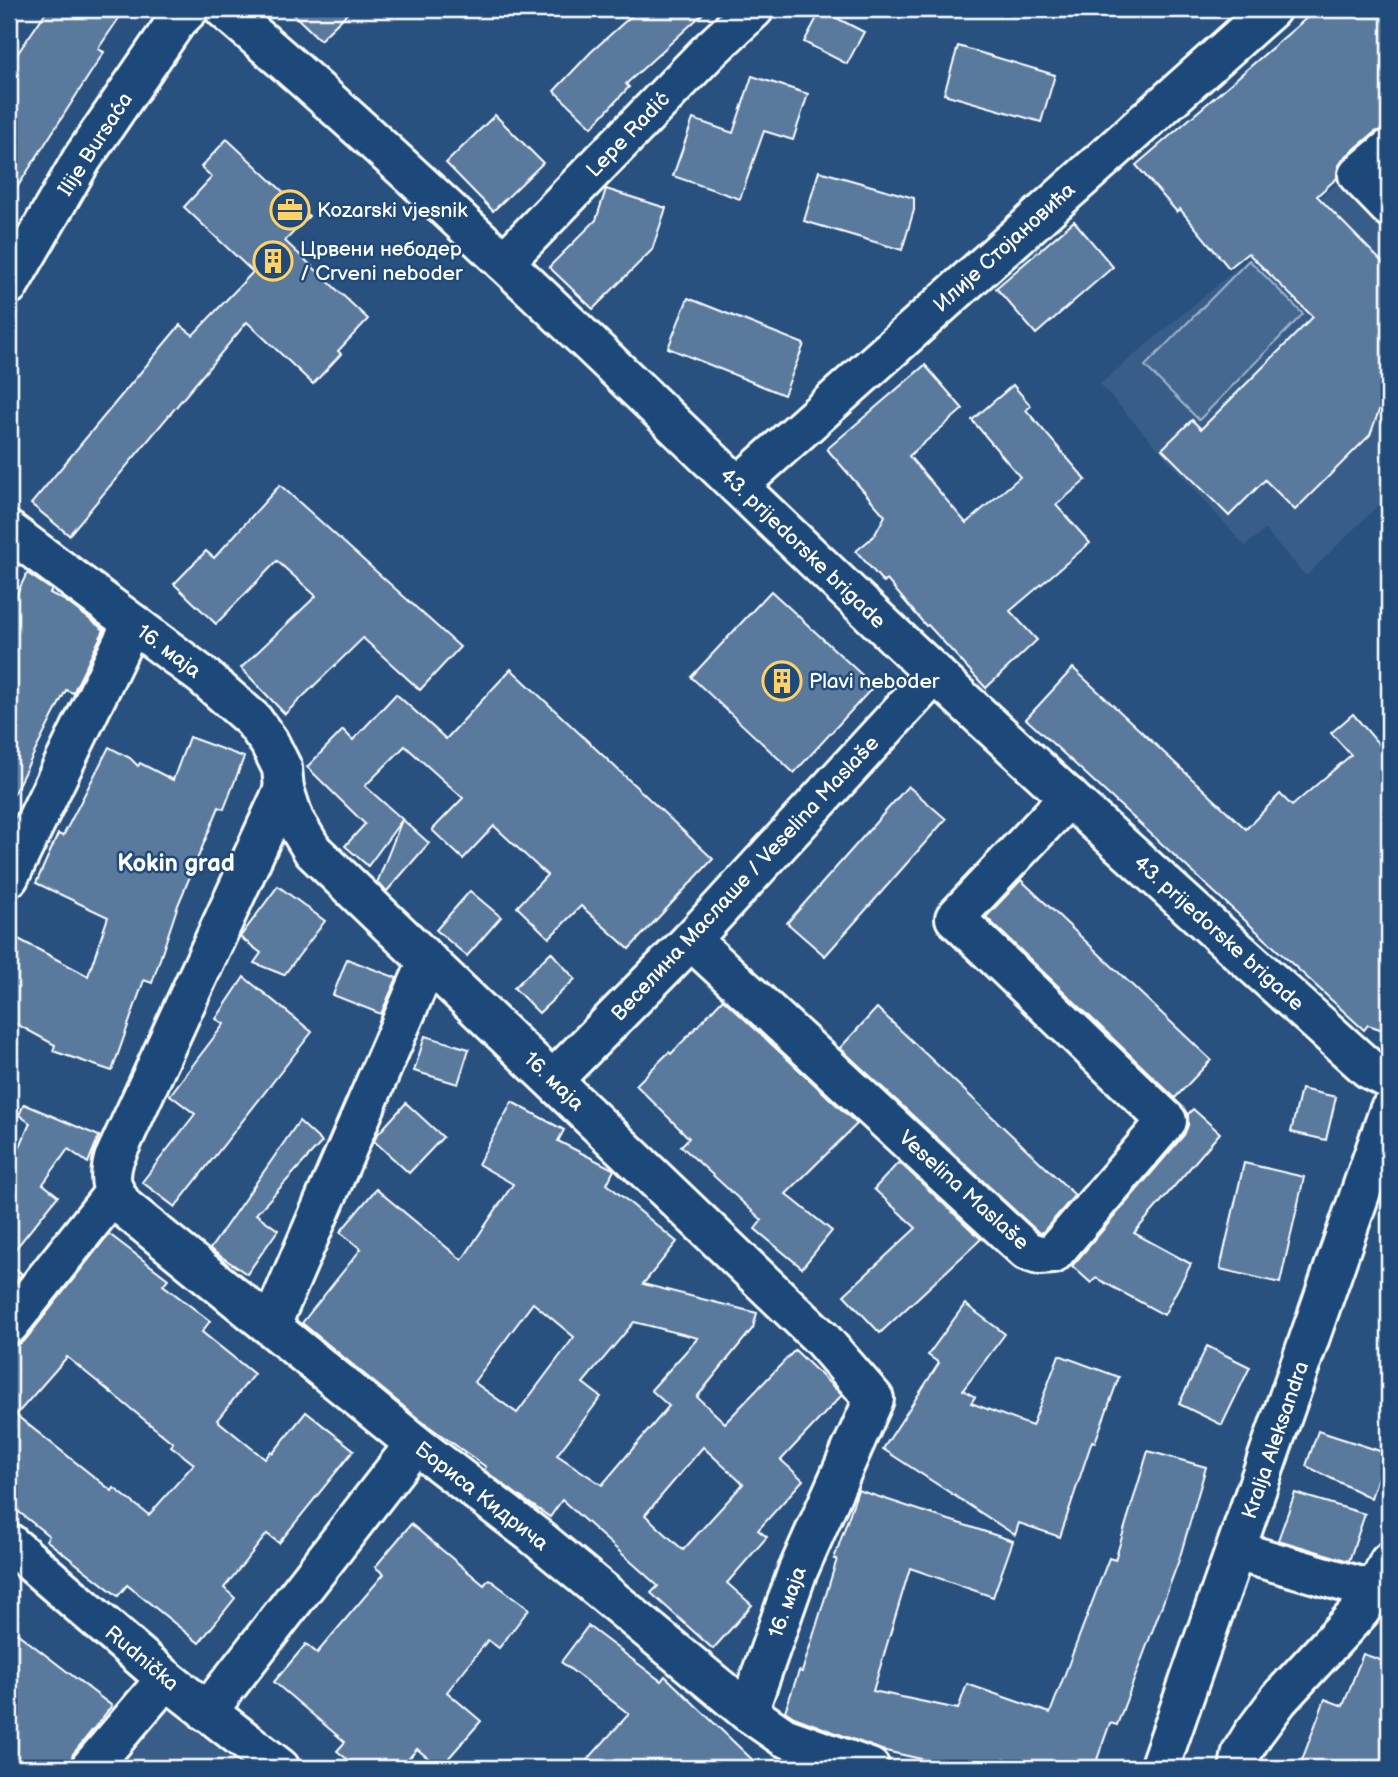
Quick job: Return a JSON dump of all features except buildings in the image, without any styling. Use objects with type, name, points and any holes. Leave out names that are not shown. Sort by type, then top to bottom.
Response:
[{"type":"street","name":"Ilije Bursaća","points":[[9,285],[82,159],[176,22],[189,9]]},
{"type":"street","name":"43. prijedorske brigade","points":[[224,9],[504,262],[935,674],[1369,1069],[1389,1079]]},
{"type":"street","name":"Lepe Radić","points":[[504,262],[709,51],[754,9]]},
{"type":"street","name":"Илије Стојановића","points":[[738,486],[1271,9]]},
{"type":"street","points":[[1389,149],[1358,175],[1389,207]]},
{"type":"street","name":"16. маја","points":[[9,531],[203,676],[253,720],[269,742],[282,768],[284,789],[294,820],[313,851],[822,1339],[874,1399],[797,1573],[748,1712]]},
{"type":"street","points":[[9,877],[132,623]]},
{"type":"street","name":"Веселина Маслаше / Veselina Maslaše","points":[[553,1080],[691,940],[935,674]]},
{"type":"street","points":[[9,1325],[114,1193],[109,1176],[114,1159],[284,789]]},
{"type":"street","name":"Veselina Maslaše","points":[[691,940],[1027,1251],[1039,1255],[1053,1254],[1167,1121],[955,918],[1069,797]]},
{"type":"street","points":[[271,1325],[428,961]]},
{"type":"street","name":"Kralja Aleksandra","points":[[1159,1768],[1389,1111]]},
{"type":"street","name":"Бориса Kидрича","points":[[114,1193],[124,1207],[415,1444],[534,1535],[748,1712],[784,1737],[870,1768]]},
{"type":"street","points":[[207,1712],[415,1444]]},
{"type":"street","name":"Rudnička","points":[[9,1543],[166,1679],[280,1768]]},
{"type":"street","points":[[1236,1551],[1381,1577],[1360,1611],[1279,1699],[1242,1752],[1239,1768]]},
{"type":"street","points":[[90,1768],[166,1679]]},
{"type":"shaded area","points":[[1367,158],[1389,178],[1389,495],[1306,576],[1265,530],[1245,546],[1100,384]]},
{"type":"shaded area","points":[[1249,260],[1303,314],[1199,420],[1145,366]]},
{"type":"shaded area","points":[[159,1700],[241,1768],[101,1768]]},
{"type":"place","name":"Kozarski vjesnik","points":[[290,210]]},
{"type":"place","name":"Црвени небодер / Crveni neboder","points":[[273,261]]},
{"type":"place","name":"Plavi neboder","points":[[782,681]]},
{"type":"district","name":"Kokin grad","points":[[176,863]]}]
